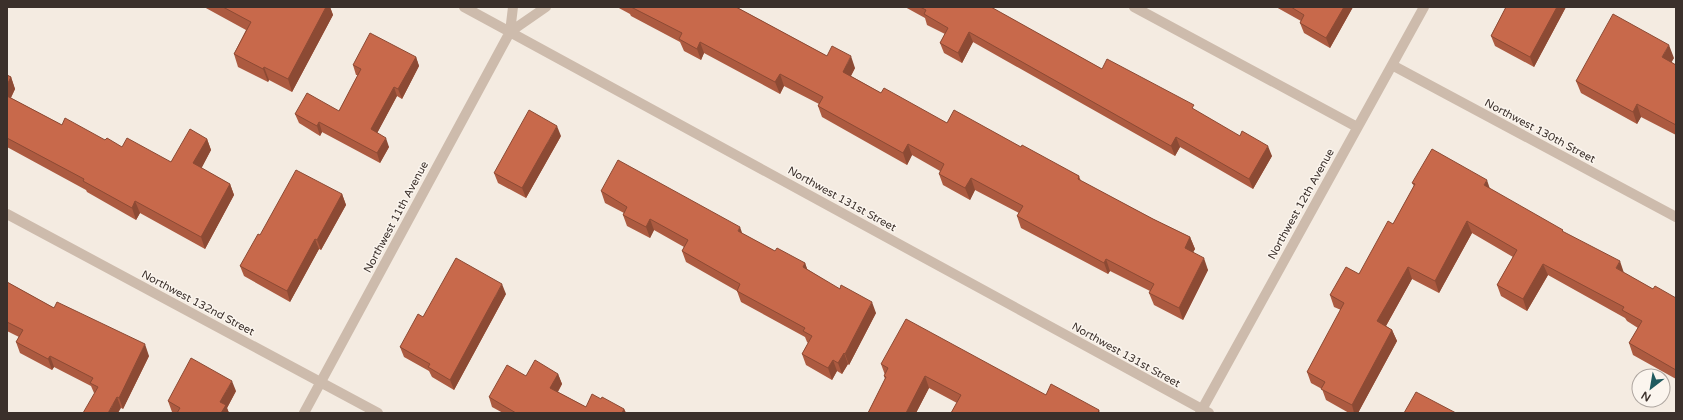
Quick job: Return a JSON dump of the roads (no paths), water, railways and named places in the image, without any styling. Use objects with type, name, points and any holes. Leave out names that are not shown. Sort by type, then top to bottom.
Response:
[{"type":"street","name":"Northwest 131st Street","points":[[464,7],[1204,412]]},
{"type":"street","name":"Northwest 11th Avenue","points":[[304,413],[510,32],[512,7]]},
{"type":"street","name":"Northwest 11th Avenue","points":[[510,32],[546,7]]},
{"type":"street","points":[[1134,7],[1357,127]]},
{"type":"street","name":"Northwest 12th Avenue","points":[[1204,412],[1357,127],[1424,7]]},
{"type":"street","name":"Northwest 130th Street","points":[[1392,65],[1676,217]]},
{"type":"street","name":"Northwest 132nd Street","points":[[7,214],[378,413]]}]
